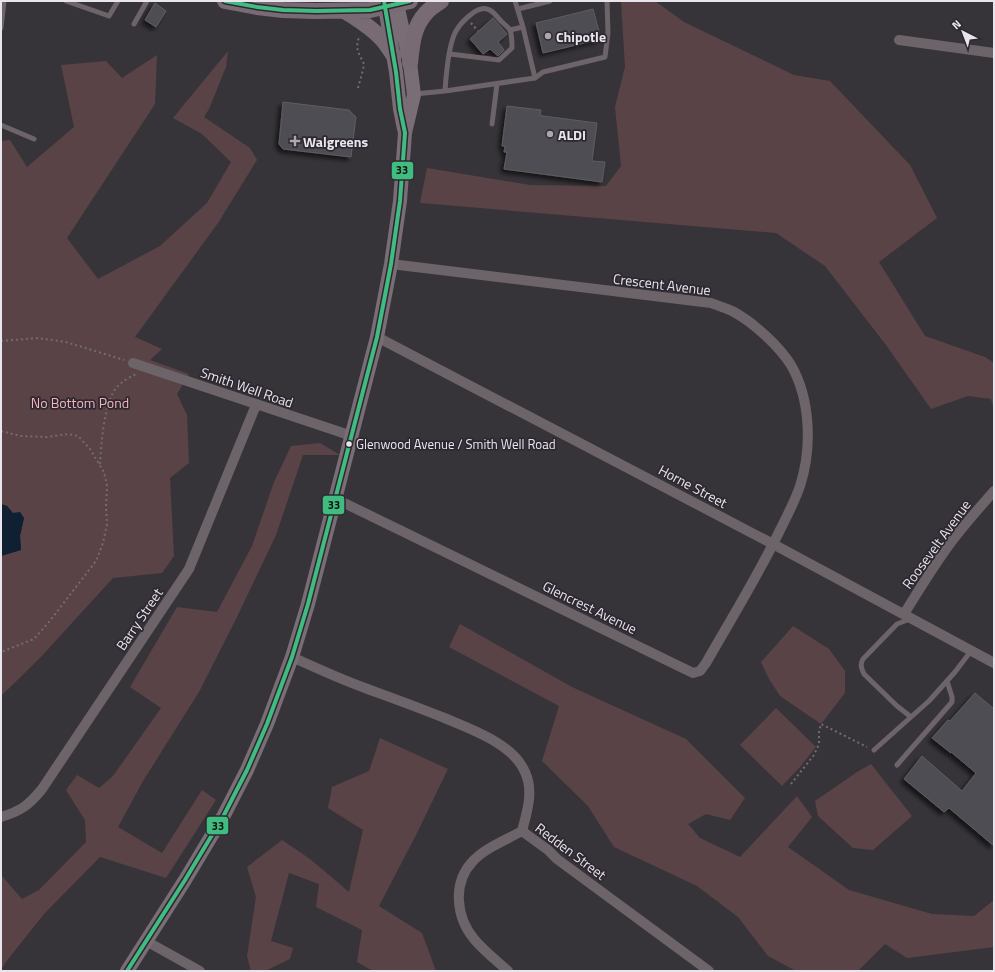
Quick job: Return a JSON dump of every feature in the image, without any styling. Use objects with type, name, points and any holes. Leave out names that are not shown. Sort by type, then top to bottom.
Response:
[{"type":"main road","points":[[225,1],[282,10],[321,8],[345,11],[370,10],[394,3]]},
{"type":"main road","points":[[410,63],[414,36],[420,20],[427,11],[441,1]]},
{"type":"main road","points":[[345,11],[374,31],[386,44],[394,56]]},
{"type":"street","points":[[127,971],[185,880],[236,793],[267,724],[292,657],[308,604],[377,337],[391,264],[400,201],[405,133],[414,95],[410,63],[394,3]]},
{"type":"street","points":[[394,3],[394,56],[400,109],[405,133]]},
{"type":"street","points":[[899,40],[994,53]]},
{"type":"street","name":"Crescent Avenue","points":[[391,264],[711,303],[733,312],[756,327],[775,344],[791,365],[801,389],[807,414],[809,439],[806,462],[800,486],[773,544]]},
{"type":"street","name":"Horne Street","points":[[377,337],[773,544],[994,663]]},
{"type":"street","name":"Smith Well Road","points":[[133,363],[352,436]]},
{"type":"street","name":"Barry Street","points":[[1,816],[13,814],[34,800],[189,569],[256,405]]},
{"type":"street","name":"Roosevelt Avenue","points":[[907,616],[933,569],[975,512],[994,492]]},
{"type":"street","name":"Glencrest Avenue","points":[[336,499],[693,673],[700,671],[706,663],[773,544]]},
{"type":"street","name":"Redden Street","points":[[292,657],[362,687],[433,713],[479,732],[501,745],[519,761],[529,783],[529,803],[522,831],[548,850],[557,859],[709,971]]},
{"type":"street","points":[[508,971],[475,940],[468,930],[460,911],[460,882],[465,871],[482,853],[522,831]]},
{"type":"street","points":[[146,941],[200,971]]},
{"type":"lane","points":[[1,28],[4,1]]},
{"type":"lane","points":[[66,1],[109,16],[118,1]]},
{"type":"lane","points":[[134,24],[147,1]]},
{"type":"lane","points":[[515,1],[523,27],[535,78]]},
{"type":"lane","points":[[518,9],[550,1]]},
{"type":"lane","points":[[399,98],[535,78],[543,72],[605,57],[608,33],[607,1]]},
{"type":"lane","points":[[445,91],[450,54],[452,40],[460,25],[474,12],[480,9],[488,9],[492,11],[510,30],[512,48],[499,60],[450,54]]},
{"type":"lane","points":[[510,30],[523,27]]},
{"type":"lane","points":[[492,124],[496,84]]},
{"type":"lane","points":[[1,125],[34,139]]},
{"type":"lane","points":[[907,616],[897,624],[863,659],[861,663],[864,674],[911,717]]},
{"type":"lane","points":[[874,750],[911,717],[947,681],[971,651]]},
{"type":"lane","points":[[897,765],[952,702],[947,681]]},
{"type":"path","points":[[471,22],[478,31]]},
{"type":"path","points":[[358,88],[364,64],[358,52],[358,38],[360,33]]},
{"type":"path","points":[[1,341],[38,338],[66,342],[133,363]]},
{"type":"path","points":[[100,466],[106,412],[113,392],[118,386],[145,367]]},
{"type":"path","points":[[1,431],[21,436],[47,437],[68,434],[78,436],[90,449],[104,472],[107,486],[107,524],[103,543],[96,561],[34,639],[1,652]]},
{"type":"path","points":[[791,784],[814,755],[819,744],[821,724],[874,750]]},
{"type":"green space","points":[[621,1],[655,1],[684,22],[794,75],[830,81],[910,165],[937,218],[879,262],[925,336],[985,357],[994,363],[994,410],[991,399],[968,396],[931,409],[886,345],[825,266],[776,233],[420,203],[427,168],[530,185],[606,186],[621,166],[615,107],[625,67]]},
{"type":"green space","name":"No Bottom Pond","points":[[228,51],[226,67],[209,109],[204,117],[250,148],[257,160],[218,223],[135,337],[162,349],[150,360],[189,374],[177,394],[187,415],[189,463],[170,478],[174,556],[162,573],[113,578],[39,659],[1,696],[1,556],[21,550],[20,536],[24,518],[13,513],[7,506],[1,504],[1,141],[10,140],[27,167],[74,127],[61,65],[106,61],[122,78],[157,55],[155,104],[67,238],[98,279],[160,246],[207,203],[231,162],[202,134],[173,118]]},
{"type":"green space","points":[[320,443],[340,455],[303,455],[276,535],[236,619],[199,692],[143,781],[118,827],[162,853],[202,790],[216,800],[166,878],[100,857],[44,914],[1,970],[1,875],[22,899],[39,890],[86,842],[85,820],[66,790],[77,775],[99,788],[113,776],[161,708],[130,687],[177,607],[217,612],[252,546],[274,482],[291,446]]},
{"type":"green space","points":[[460,624],[572,687],[686,739],[745,798],[730,820],[706,814],[688,824],[700,838],[740,857],[797,796],[812,817],[788,847],[849,890],[932,914],[974,916],[994,900],[994,947],[907,958],[885,944],[858,971],[796,971],[768,956],[738,917],[697,886],[614,847],[588,806],[542,761],[559,706],[449,647]]},
{"type":"green space","points":[[793,626],[829,649],[845,671],[845,693],[821,724],[780,696],[769,679],[761,662]]},
{"type":"green space","points":[[776,708],[816,747],[782,786],[740,745]]},
{"type":"green space","points":[[380,738],[448,769],[379,906],[422,933],[436,971],[373,971],[357,962],[362,930],[316,907],[319,884],[289,873],[271,941],[293,948],[290,959],[265,971],[251,971],[247,956],[256,897],[247,867],[282,840],[310,859],[349,892],[363,830],[328,808],[332,787],[369,771]]},
{"type":"green space","points":[[871,764],[912,816],[873,850],[853,848],[818,816],[815,801]]},
{"type":"water","points":[[1,504],[7,506],[13,513],[20,512],[24,518],[20,536],[21,550],[1,556]]},
{"type":"building","points":[[155,3],[166,11],[156,27],[145,20]]},
{"type":"building","points":[[593,9],[601,39],[543,53],[536,23]]},
{"type":"building","points":[[493,18],[507,34],[498,42],[504,50],[498,56],[490,49],[483,54],[470,39]]},
{"type":"building","name":"Walgreens","points":[[283,102],[349,110],[356,117],[351,157],[283,149],[279,144]]},
{"type":"building","name":"ALDI","points":[[507,106],[541,110],[540,115],[543,116],[597,123],[592,161],[605,162],[602,182],[504,169],[507,152],[504,152],[505,146],[502,146]]},
{"type":"building","points":[[975,693],[994,709],[994,846],[949,808],[944,812],[904,779],[922,756],[962,791],[976,773],[932,738],[948,720],[950,721]]},
{"type":"transit line","name":"33","points":[[225,1],[283,10],[316,11],[370,10],[410,1]]},
{"type":"transit line","name":"33","points":[[127,971],[185,880],[224,815],[247,770],[267,724],[292,657],[308,604],[377,337],[391,264],[400,201],[405,133],[384,1]]},
{"type":"place","name":"Chipotle","points":[[548,36]]},
{"type":"place","name":"ALDI","points":[[550,134]]},
{"type":"place","name":"Walgreens","points":[[295,141]]},
{"type":"place","name":"Glenwood Avenue / Smith Well Road","points":[[349,444]]}]
